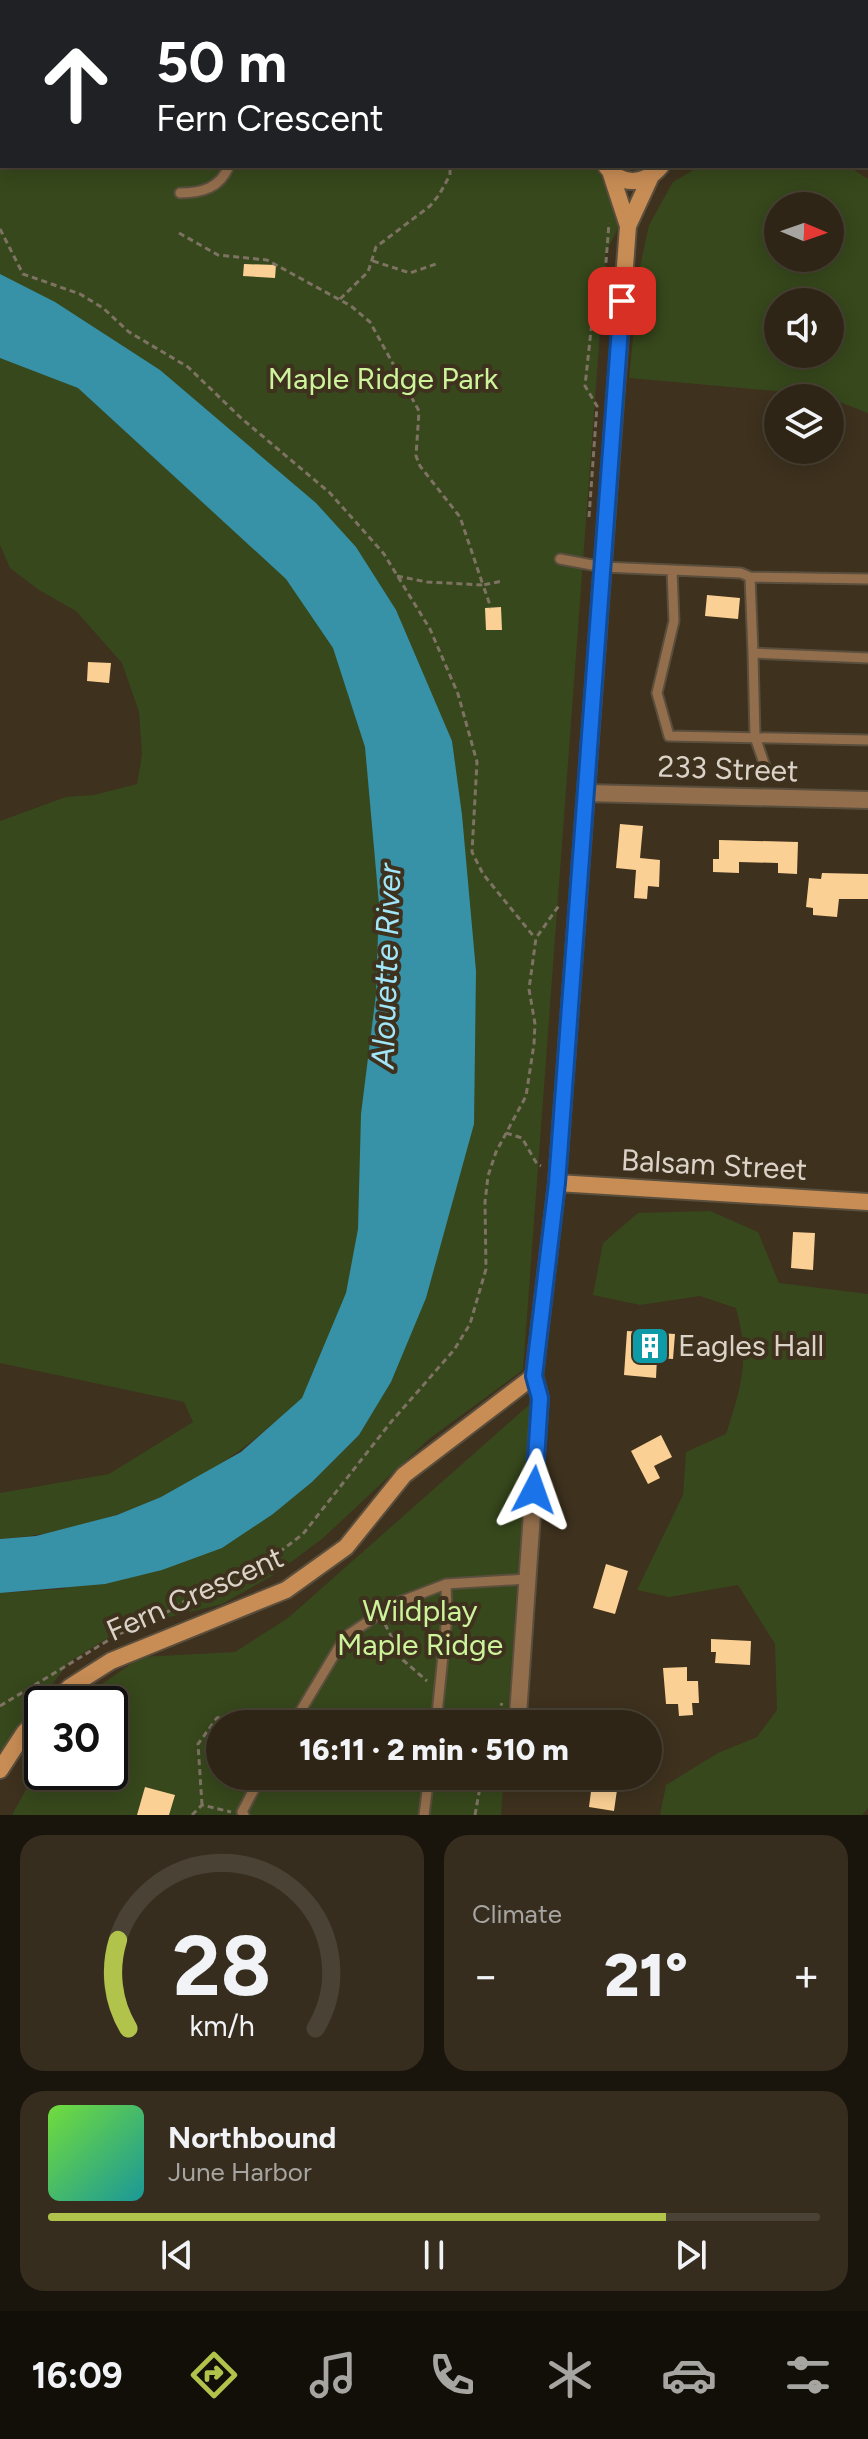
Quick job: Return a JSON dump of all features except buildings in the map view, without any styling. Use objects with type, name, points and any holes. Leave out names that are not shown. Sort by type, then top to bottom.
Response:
[{"type":"street","points":[[608,170],[631,182],[656,171]]},
{"type":"street","points":[[608,170],[628,226]]},
{"type":"street","points":[[518,1710],[540,1398],[534,1376],[557,1183],[628,226],[656,171]]},
{"type":"street","name":"233 Street","points":[[586,793],[868,800]]},
{"type":"street","name":"Balsam Street","points":[[557,1183],[868,1202]]},
{"type":"street","name":"Fern Crescent","points":[[72,1686],[111,1661],[286,1590],[346,1547],[404,1475],[534,1376]]},
{"type":"street","points":[[0,1770],[24,1733]]},
{"type":"lane","points":[[180,193],[205,191],[219,182],[228,168]]},
{"type":"lane","points":[[560,559],[603,567],[741,573],[750,577],[868,579]]},
{"type":"lane","points":[[672,570],[674,621],[657,693],[669,736],[868,740]]},
{"type":"lane","points":[[750,577],[755,737],[765,766]]},
{"type":"lane","points":[[753,653],[868,658]]},
{"type":"lane","points":[[301,1710],[345,1637],[394,1604],[446,1584],[528,1579]]},
{"type":"lane","points":[[437,1710],[447,1616],[446,1584]]},
{"type":"lane","points":[[243,1813],[254,1790]]},
{"type":"lane","points":[[424,1815],[427,1790]]},
{"type":"path","points":[[340,299],[368,272],[376,247],[430,206],[450,175],[450,168]]},
{"type":"path","points":[[0,229],[23,274],[80,294],[103,308],[129,332],[188,367],[241,418],[330,493],[384,554],[430,629],[458,694],[477,762],[472,852],[483,874],[536,938]]},
{"type":"path","points":[[179,233],[218,255],[267,260],[340,299],[370,322],[416,405],[420,422],[414,448],[420,466],[460,517],[491,608]]},
{"type":"path","points":[[589,516],[597,406],[585,386],[593,312],[605,275],[608,236]]},
{"type":"path","points":[[373,261],[410,273],[436,264]]},
{"type":"path","points":[[397,576],[427,582],[483,585],[502,581]]},
{"type":"path","points":[[0,1706],[117,1635],[164,1614],[226,1575],[269,1560],[303,1534],[391,1422],[454,1350],[470,1324],[486,1269],[485,1202],[488,1176],[496,1152],[526,1096],[534,1044],[535,1024],[529,989],[536,938],[561,903]]},
{"type":"path","points":[[506,1133],[522,1138],[537,1164],[545,1167]]},
{"type":"path","points":[[380,1614],[403,1660],[439,1691]]},
{"type":"path","points":[[192,1815],[202,1805],[198,1744],[206,1733]]},
{"type":"path","points":[[475,1815],[479,1790]]},
{"type":"path","points":[[202,1805],[225,1813],[243,1813]]},
{"type":"green space","name":"Maple Ridge Park","points":[[0,168],[595,168],[603,178],[612,194],[618,227],[606,251],[523,1370],[429,1439],[322,1539],[272,1576],[222,1604],[122,1629],[69,1662],[51,1686],[24,1686],[24,1722],[0,1754],[0,1593],[62,1589],[273,1514],[312,1482],[359,1435],[399,1363],[320,1357],[305,1393],[296,1405],[211,1470],[179,1488],[109,1517],[73,1528],[0,1539],[0,1493],[109,1474],[193,1422],[184,1402],[0,1363],[0,821],[66,797],[94,795],[137,784],[142,755],[139,712],[122,663],[76,611],[39,590],[10,568],[0,545]]},
{"type":"green space","points":[[697,168],[851,168],[868,179],[868,413],[844,404],[844,384],[764,384],[764,390],[629,378],[640,267],[649,225],[673,182]]},
{"type":"green space","points":[[710,1211],[758,1232],[779,1283],[868,1294],[868,1808],[862,1815],[660,1815],[666,1785],[718,1753],[757,1737],[777,1710],[775,1644],[738,1585],[669,1597],[637,1590],[683,1495],[686,1452],[726,1434],[740,1386],[743,1342],[736,1308],[700,1296],[640,1305],[593,1295],[603,1243],[638,1213]]},
{"type":"green space","name":"Wildplay Maple Ridge","points":[[530,1404],[508,1710],[206,1710],[206,1790],[503,1790],[501,1815],[12,1815],[26,1790],[128,1790],[128,1686],[99,1686],[141,1657],[235,1652],[288,1618]]},
{"type":"water","name":"Alouette River","points":[[0,274],[55,302],[160,370],[316,503],[356,547],[396,610],[452,741],[476,971],[474,1124],[426,1298],[391,1382],[359,1435],[312,1482],[273,1514],[222,1548],[162,1570],[105,1584],[0,1593],[0,1539],[36,1536],[117,1515],[161,1497],[241,1452],[302,1398],[346,1293],[358,1229],[361,1114],[376,994],[379,904],[365,747],[333,648],[286,579],[78,388],[0,358]]},
{"type":"place","name":"Eagles Hall","points":[[650,1346]]},
{"type":"route","points":[[534,1490],[540,1398],[534,1376],[557,1183],[622,301]]}]
